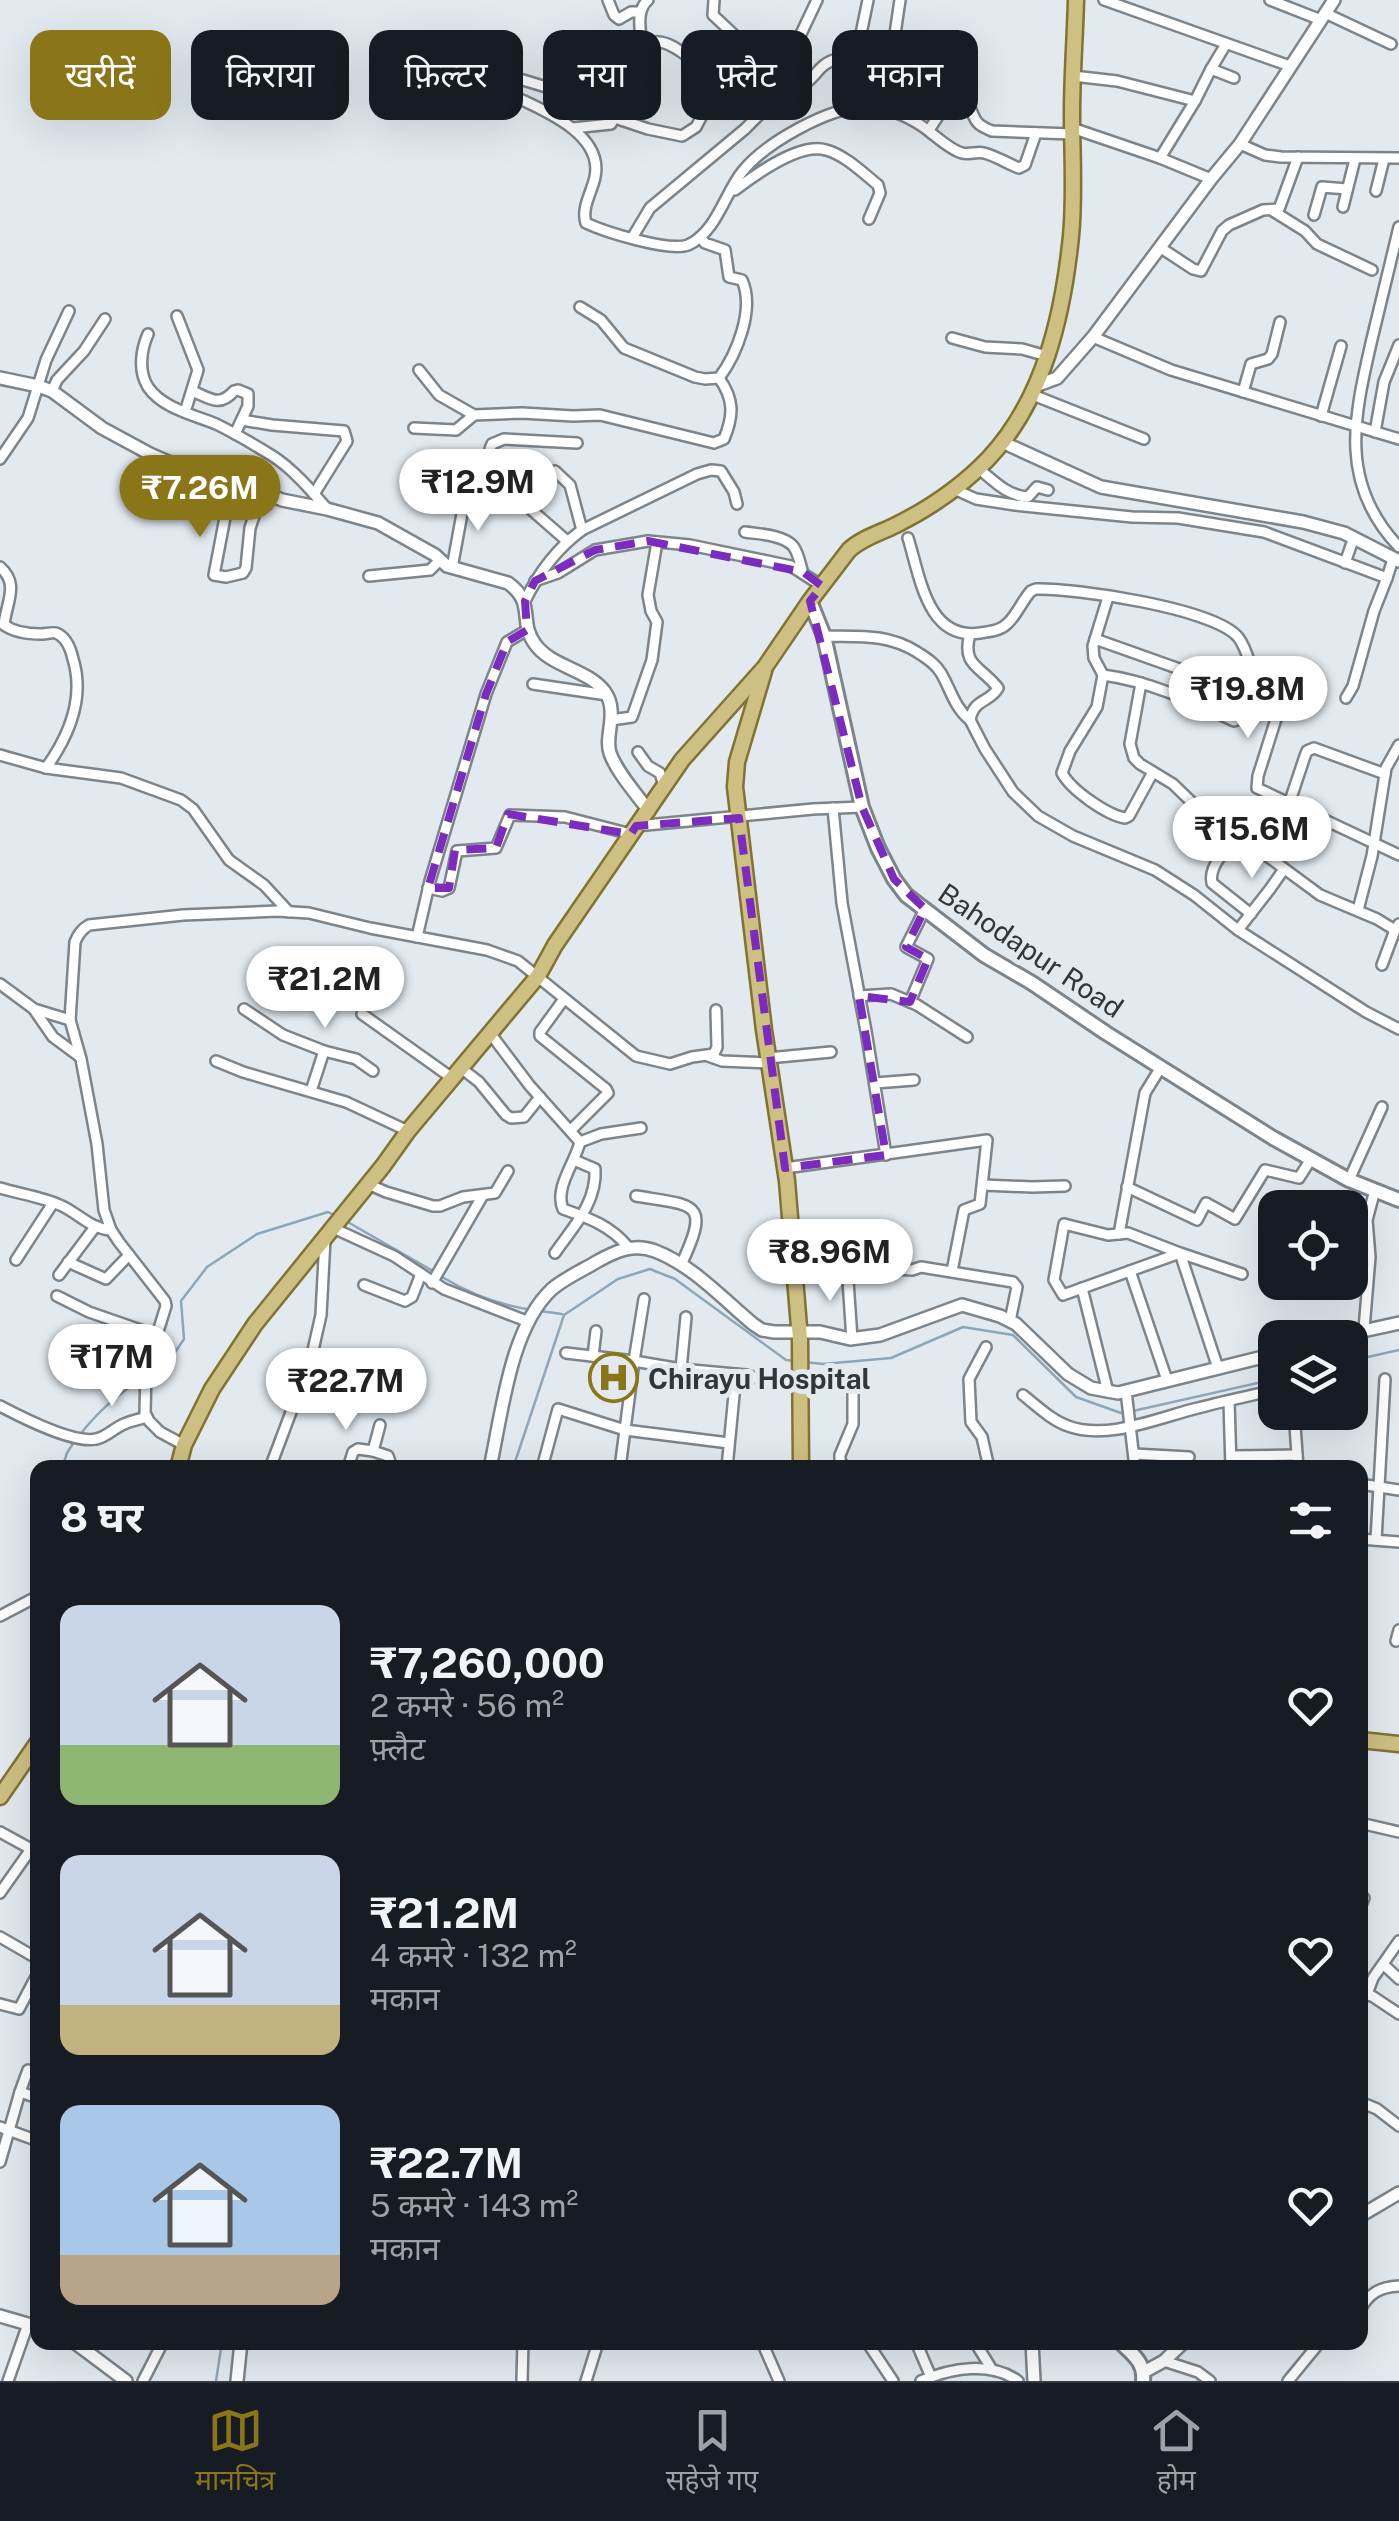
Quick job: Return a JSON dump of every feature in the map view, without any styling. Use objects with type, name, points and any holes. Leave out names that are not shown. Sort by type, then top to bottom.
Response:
[{"type":"main road","points":[[180,1460],[212,1389],[255,1324],[408,1131],[538,976],[682,760],[766,667],[810,601],[855,545],[899,524],[954,489],[1018,422],[1035,390],[1057,322],[1072,234],[1076,0]]},
{"type":"main road","name":"Bahodapur Road","points":[[810,601],[824,636],[862,807],[894,880],[906,894],[984,955],[1273,1138],[1349,1180],[1399,1200]]},
{"type":"main road","points":[[766,667],[737,762],[735,787],[785,1168],[799,1335],[801,1460]]},
{"type":"main road","points":[[1368,1741],[1399,1744]]},
{"type":"main road","points":[[3,1787],[30,1752]]},
{"type":"main road","points":[[1128,2350],[1141,2362],[1144,2377]]},
{"type":"street","points":[[608,0],[619,19],[640,12]]},
{"type":"street","points":[[641,30],[640,12],[648,0]]},
{"type":"street","points":[[714,0],[713,15],[729,30]]},
{"type":"street","points":[[803,30],[817,0]]},
{"type":"street","points":[[862,30],[868,0]]},
{"type":"street","points":[[896,30],[900,0]]},
{"type":"street","points":[[1104,0],[1290,66]]},
{"type":"street","points":[[1270,0],[1392,44]]},
{"type":"street","points":[[1035,390],[1057,378],[1093,337],[1240,144],[1334,0]]},
{"type":"street","points":[[1160,158],[1226,44]]},
{"type":"street","points":[[812,79],[832,61]]},
{"type":"street","points":[[1211,69],[1234,78]]},
{"type":"street","points":[[1073,76],[1117,81],[1195,101]]},
{"type":"street","points":[[543,87],[512,79],[508,85],[511,95],[543,110]]},
{"type":"street","points":[[560,120],[585,142],[597,172],[584,219],[590,225],[632,238],[675,247],[700,237],[742,171],[760,154],[804,124],[844,111],[874,107],[907,118],[958,152],[980,152],[1019,168],[1025,165],[1036,133]]},
{"type":"street","points":[[573,128],[605,126],[613,120]]},
{"type":"street","points":[[629,120],[648,130],[682,136],[700,120]]},
{"type":"street","points":[[632,238],[650,208],[754,120]]},
{"type":"street","points":[[928,130],[935,120]]},
{"type":"street","points":[[975,120],[992,131],[1072,131],[1160,158],[1211,179]]},
{"type":"street","points":[[1240,144],[1265,154],[1298,158],[1399,158]]},
{"type":"street","points":[[730,193],[778,162],[809,150],[824,149],[840,156],[878,185],[880,193],[869,219]]},
{"type":"street","points":[[1160,248],[1201,271],[1229,224],[1279,209],[1298,158]]},
{"type":"street","points":[[1343,207],[1354,159]]},
{"type":"street","points":[[1376,191],[1384,159]]},
{"type":"street","points":[[1314,215],[1322,187],[1347,189]]},
{"type":"street","points":[[1273,211],[1305,231],[1317,244],[1372,270]]},
{"type":"street","points":[[1346,698],[1354,686],[1374,611],[1397,556],[1364,496],[1357,471],[1354,426],[1399,227]]},
{"type":"street","points":[[700,237],[725,250],[729,277],[742,280],[746,287],[739,344],[719,378]]},
{"type":"street","points":[[1385,286],[1399,289]]},
{"type":"street","points":[[580,307],[601,320],[624,348],[695,377],[719,378]]},
{"type":"street","points":[[0,459],[28,418],[49,351],[68,312]]},
{"type":"street","points":[[178,316],[197,364],[197,376],[184,412]]},
{"type":"street","points":[[52,391],[105,319]]},
{"type":"street","points":[[1243,392],[1251,364],[1272,354],[1280,322]]},
{"type":"street","points":[[148,334],[142,356],[150,390],[184,412],[274,456],[327,509]]},
{"type":"street","points":[[1093,337],[1172,370],[1399,440]]},
{"type":"street","points":[[952,338],[1046,356]]},
{"type":"street","points":[[1321,416],[1341,346]]},
{"type":"street","points":[[1375,432],[1384,382],[1399,346]]},
{"type":"street","points":[[419,370],[440,395],[474,415],[600,415],[714,443],[720,442],[730,426],[729,391],[719,378]]},
{"type":"street","points":[[0,378],[52,391],[102,428],[187,470],[282,500],[378,524],[446,564],[508,583],[525,600]]},
{"type":"street","points":[[1035,390],[1144,439]]},
{"type":"street","points":[[192,391],[221,401],[234,391],[246,392],[249,400],[234,434]]},
{"type":"street","points":[[414,428],[456,430],[474,415]]},
{"type":"street","points":[[242,420],[344,431],[346,440],[314,494]]},
{"type":"street","points":[[568,541],[510,492],[490,449],[492,444],[504,440],[577,444]]},
{"type":"street","points":[[1002,442],[1101,487],[1303,522],[1354,537],[1397,556]]},
{"type":"street","points":[[978,468],[1020,497],[1028,498],[1037,487],[1048,490]]},
{"type":"street","points":[[648,810],[610,753],[607,695],[593,681],[544,654],[533,642],[527,630],[525,600],[535,581],[582,530],[697,474],[717,470],[725,476],[738,504]]},
{"type":"street","points":[[555,471],[570,486],[582,530]]},
{"type":"street","points":[[232,482],[214,575],[226,577],[243,573],[246,568],[250,528],[262,492]]},
{"type":"street","points":[[954,489],[1015,506],[1178,518],[1264,532],[1387,578]]},
{"type":"street","points":[[446,564],[466,492]]},
{"type":"street","points":[[745,532],[791,544],[803,572]]},
{"type":"street","points":[[1345,563],[1354,537]]},
{"type":"street","points":[[908,538],[926,598],[935,614],[955,632],[970,634],[1004,627],[1030,591],[1036,589],[1108,597],[1184,611],[1223,626],[1238,638],[1259,686],[1238,721],[1140,683],[1103,674]]},
{"type":"street","points":[[535,581],[551,577],[595,550],[638,541],[745,555],[791,566],[822,586]]},
{"type":"street","points":[[611,720],[632,718],[652,660],[658,622],[648,595],[657,542]]},
{"type":"street","points":[[369,576],[430,570],[446,564]]},
{"type":"street","points":[[0,568],[11,580],[12,591],[4,624],[14,631],[61,636],[70,648],[78,676],[72,718],[62,745],[46,768]]},
{"type":"street","points":[[1108,597],[1093,646],[1094,658],[1103,674],[1097,707],[1062,774],[1111,814],[1125,818],[1153,772]]},
{"type":"street","points":[[417,936],[486,694],[507,642],[527,630]]},
{"type":"street","points":[[970,634],[966,648],[969,659],[998,688],[975,706],[970,720]]},
{"type":"street","points":[[824,636],[896,640],[936,665],[956,706],[970,720],[1013,792],[1038,816],[1072,836],[1156,870],[1238,930],[1399,1029]]},
{"type":"street","points":[[1095,639],[1202,676]]},
{"type":"street","points":[[1140,683],[1130,744],[1134,758],[1181,791],[1207,817],[1320,894],[1397,927],[1382,965]]},
{"type":"street","points":[[533,684],[607,695]]},
{"type":"street","points":[[1296,694],[1276,719],[1257,784],[1260,791],[1399,855]]},
{"type":"street","points":[[1358,910],[1385,774],[1399,745]]},
{"type":"street","points":[[1289,804],[1307,751],[1314,748],[1385,774]]},
{"type":"street","points":[[638,752],[648,766],[660,773],[664,786]]},
{"type":"street","points":[[0,756],[46,768],[121,778],[181,800],[193,809],[229,860],[264,884],[289,912]]},
{"type":"street","points":[[428,888],[449,888],[457,851],[496,848],[510,815],[566,818],[634,831],[862,807]]},
{"type":"street","points":[[833,808],[842,903],[886,1155]]},
{"type":"street","points":[[1237,835],[1210,876],[1212,883],[1251,914]]},
{"type":"street","points":[[1238,930],[1284,869]]},
{"type":"street","points":[[910,1002],[928,959],[906,946],[926,909]]},
{"type":"street","points":[[184,1446],[160,1432],[147,1417],[144,1406],[146,1378],[166,1306],[111,1230],[104,1210],[98,1144],[70,1020],[78,934],[90,925],[289,912],[500,954],[538,976],[636,1056],[670,1064],[714,1054],[716,1010]]},
{"type":"street","points":[[0,984],[34,1009],[70,1020]]},
{"type":"street","points":[[859,996],[892,994],[967,1037]]},
{"type":"street","points":[[564,1000],[540,1036],[608,1093],[571,1130]]},
{"type":"street","points":[[34,1009],[53,1037],[81,1059]]},
{"type":"street","points":[[244,1009],[283,1035],[356,1059],[373,1071]]},
{"type":"street","points":[[362,1014],[456,1073],[479,1082],[511,1118],[524,1117],[540,1097]]},
{"type":"street","points":[[490,1033],[580,1142]]},
{"type":"street","points":[[311,1092],[324,1051]]},
{"type":"street","points":[[708,1056],[722,1061],[768,1060],[830,1052]]},
{"type":"street","points":[[216,1061],[346,1102],[408,1131]]},
{"type":"street","points":[[1118,1234],[1145,1093],[1161,1067]]},
{"type":"street","points":[[875,1083],[914,1080]]},
{"type":"street","points":[[1349,1180],[1382,1107]]},
{"type":"street","points":[[580,1142],[601,1134],[642,1128]]},
{"type":"street","points":[[785,1168],[988,1140],[979,1206],[964,1210],[952,1271]]},
{"type":"street","points":[[580,1142],[559,1198],[564,1208],[616,1233],[628,1247]]},
{"type":"street","points":[[1127,1188],[1197,1220],[1206,1203],[1235,1219],[1266,1170],[1299,1178],[1311,1159]]},
{"type":"street","points":[[556,1253],[588,1207],[596,1174],[591,1166],[574,1160]]},
{"type":"street","points":[[368,1184],[440,1206],[458,1198],[495,1193],[508,1171]]},
{"type":"street","points":[[983,1184],[1065,1186]]},
{"type":"street","points":[[0,1188],[53,1203],[95,1227],[111,1230]]},
{"type":"street","points":[[1365,1320],[1370,1257],[1366,1220],[1375,1190]]},
{"type":"street","points":[[432,1283],[483,1195]]},
{"type":"street","points":[[636,1196],[684,1204],[694,1212],[695,1236],[681,1265]]},
{"type":"street","points":[[16,1260],[53,1203]]},
{"type":"street","points":[[1180,1254],[1063,1295],[1054,1280],[1064,1224],[1108,1235],[1128,1233],[1242,1274]]},
{"type":"street","points":[[59,1274],[95,1227]]},
{"type":"street","points":[[273,1460],[311,1359],[332,1230],[394,1256],[444,1290],[533,1314]]},
{"type":"street","points":[[792,1240],[842,1238],[852,1339]]},
{"type":"street","points":[[492,1460],[515,1356],[533,1314],[554,1288],[628,1247],[656,1251],[681,1265],[762,1330],[799,1335],[820,1332],[852,1339],[880,1336],[962,1305],[1000,1316],[1068,1374],[1091,1388],[1108,1392],[1127,1394],[1166,1380],[1258,1358]]},
{"type":"street","points":[[1180,1254],[1218,1368]]},
{"type":"street","points":[[68,1262],[106,1279],[129,1255]]},
{"type":"street","points":[[847,1266],[912,1270],[921,1267],[1016,1284],[1010,1321]]},
{"type":"street","points":[[1130,1272],[1166,1380]]},
{"type":"street","points":[[364,1285],[405,1302],[412,1296],[420,1274]]},
{"type":"street","points":[[1082,1288],[1108,1392]]},
{"type":"street","points":[[58,1296],[89,1312],[158,1336]]},
{"type":"street","points":[[621,1460],[644,1299]]},
{"type":"street","points":[[681,1369],[686,1317]]},
{"type":"street","points":[[1368,1328],[1399,1323]]},
{"type":"street","points":[[593,1356],[596,1331]]},
{"type":"street","points":[[986,1347],[969,1379],[971,1422],[982,1437],[987,1460]]},
{"type":"street","points":[[566,1353],[736,1374],[769,1382],[800,1381],[853,1388],[853,1424],[840,1460]]},
{"type":"street","points":[[728,1460],[736,1374]]},
{"type":"street","points":[[1376,1540],[1385,1379]]},
{"type":"street","points":[[1127,1394],[1134,1460]]},
{"type":"street","points":[[1023,1395],[1068,1426],[1094,1430],[1131,1425],[1258,1394]]},
{"type":"street","points":[[1228,1400],[1231,1460]]},
{"type":"street","points":[[0,1406],[30,1422],[78,1438],[104,1436],[123,1424],[147,1417]]},
{"type":"street","points":[[544,1460],[558,1409],[625,1430],[729,1443]]},
{"type":"street","points":[[373,1450],[380,1425]]},
{"type":"street","points":[[1295,1430],[1297,1460]]},
{"type":"street","points":[[350,1460],[358,1449],[373,1450],[389,1460]]},
{"type":"street","points":[[1134,1454],[1189,1458]]},
{"type":"street","points":[[1248,1460],[1297,1454]]},
{"type":"street","points":[[1368,1485],[1399,1490]]},
{"type":"street","points":[[1368,1539],[1399,1542]]},
{"type":"street","points":[[0,1616],[30,1600]]},
{"type":"street","points":[[1396,1642],[1399,1630]]},
{"type":"street","points":[[1368,1824],[1399,1832]]},
{"type":"street","points":[[0,1832],[30,1848]]},
{"type":"street","points":[[0,1893],[30,1850]]},
{"type":"street","points":[[0,1937],[30,1954]]},
{"type":"street","points":[[1368,1987],[1399,1941]]},
{"type":"street","points":[[1384,1965],[1399,1979]]},
{"type":"street","points":[[0,2004],[19,2009],[30,1988]]},
{"type":"street","points":[[1368,1996],[1399,2014]]},
{"type":"street","points":[[0,2164],[4,2128],[28,2070]]},
{"type":"street","points":[[20,2092],[30,2095]]},
{"type":"street","points":[[1368,2105],[1399,2126]]},
{"type":"street","points":[[4,2128],[30,2138]]},
{"type":"street","points":[[1368,2211],[1399,2193]]},
{"type":"street","points":[[1368,2300],[1373,2293],[1399,2286]]},
{"type":"street","points":[[0,2316],[30,2324]]},
{"type":"street","points":[[8,2381],[30,2332]]},
{"type":"street","points":[[85,2350],[126,2381]]},
{"type":"street","points":[[143,2381],[159,2350]]},
{"type":"street","points":[[238,2381],[239,2350]]},
{"type":"street","points":[[522,2381],[523,2350]]},
{"type":"street","points":[[586,2381],[596,2350]]},
{"type":"street","points":[[765,2350],[779,2381]]},
{"type":"street","points":[[872,2350],[893,2381]]},
{"type":"street","points":[[918,2350],[926,2379],[991,2368],[1028,2380],[1031,2350]]},
{"type":"street","points":[[980,2350],[991,2368]]},
{"type":"street","points":[[1144,2377],[1175,2350]]},
{"type":"street","points":[[1288,2381],[1312,2350]]},
{"type":"street","points":[[1164,2360],[1198,2372],[1210,2381]]},
{"type":"highlighted area","points":[[648,541],[803,572],[822,586],[810,601],[862,807],[894,879],[925,909],[906,947],[928,959],[910,1002],[859,996],[886,1155],[785,1168],[739,818],[636,826],[631,834],[508,814],[496,848],[455,850],[449,888],[428,888],[486,694],[507,642],[527,630],[525,601],[535,581],[595,550]]},
{"type":"waterway","points":[[150,1374],[167,1364],[184,1339],[181,1301],[207,1267],[257,1234],[328,1212],[334,1215]]},
{"type":"waterway","points":[[346,1221],[433,1271]]},
{"type":"waterway","points":[[516,1460],[564,1315],[618,1279],[650,1269],[675,1279],[786,1360],[796,1361]]},
{"type":"waterway","points":[[442,1277],[486,1298],[532,1310]]},
{"type":"waterway","points":[[540,1311],[562,1314]]},
{"type":"waterway","points":[[804,1362],[891,1358],[963,1327],[1013,1335],[1076,1397],[1125,1412]]},
{"type":"waterway","points":[[1368,1357],[1399,1350]]},
{"type":"waterway","points":[[79,1436],[108,1404],[143,1378]]},
{"type":"waterway","points":[[1133,1411],[1258,1383]]},
{"type":"waterway","points":[[65,1460],[74,1442]]},
{"type":"waterway","points":[[216,2381],[221,2350]]},
{"type":"place","name":"Chirayu Hospital","points":[[613,1378]]}]
